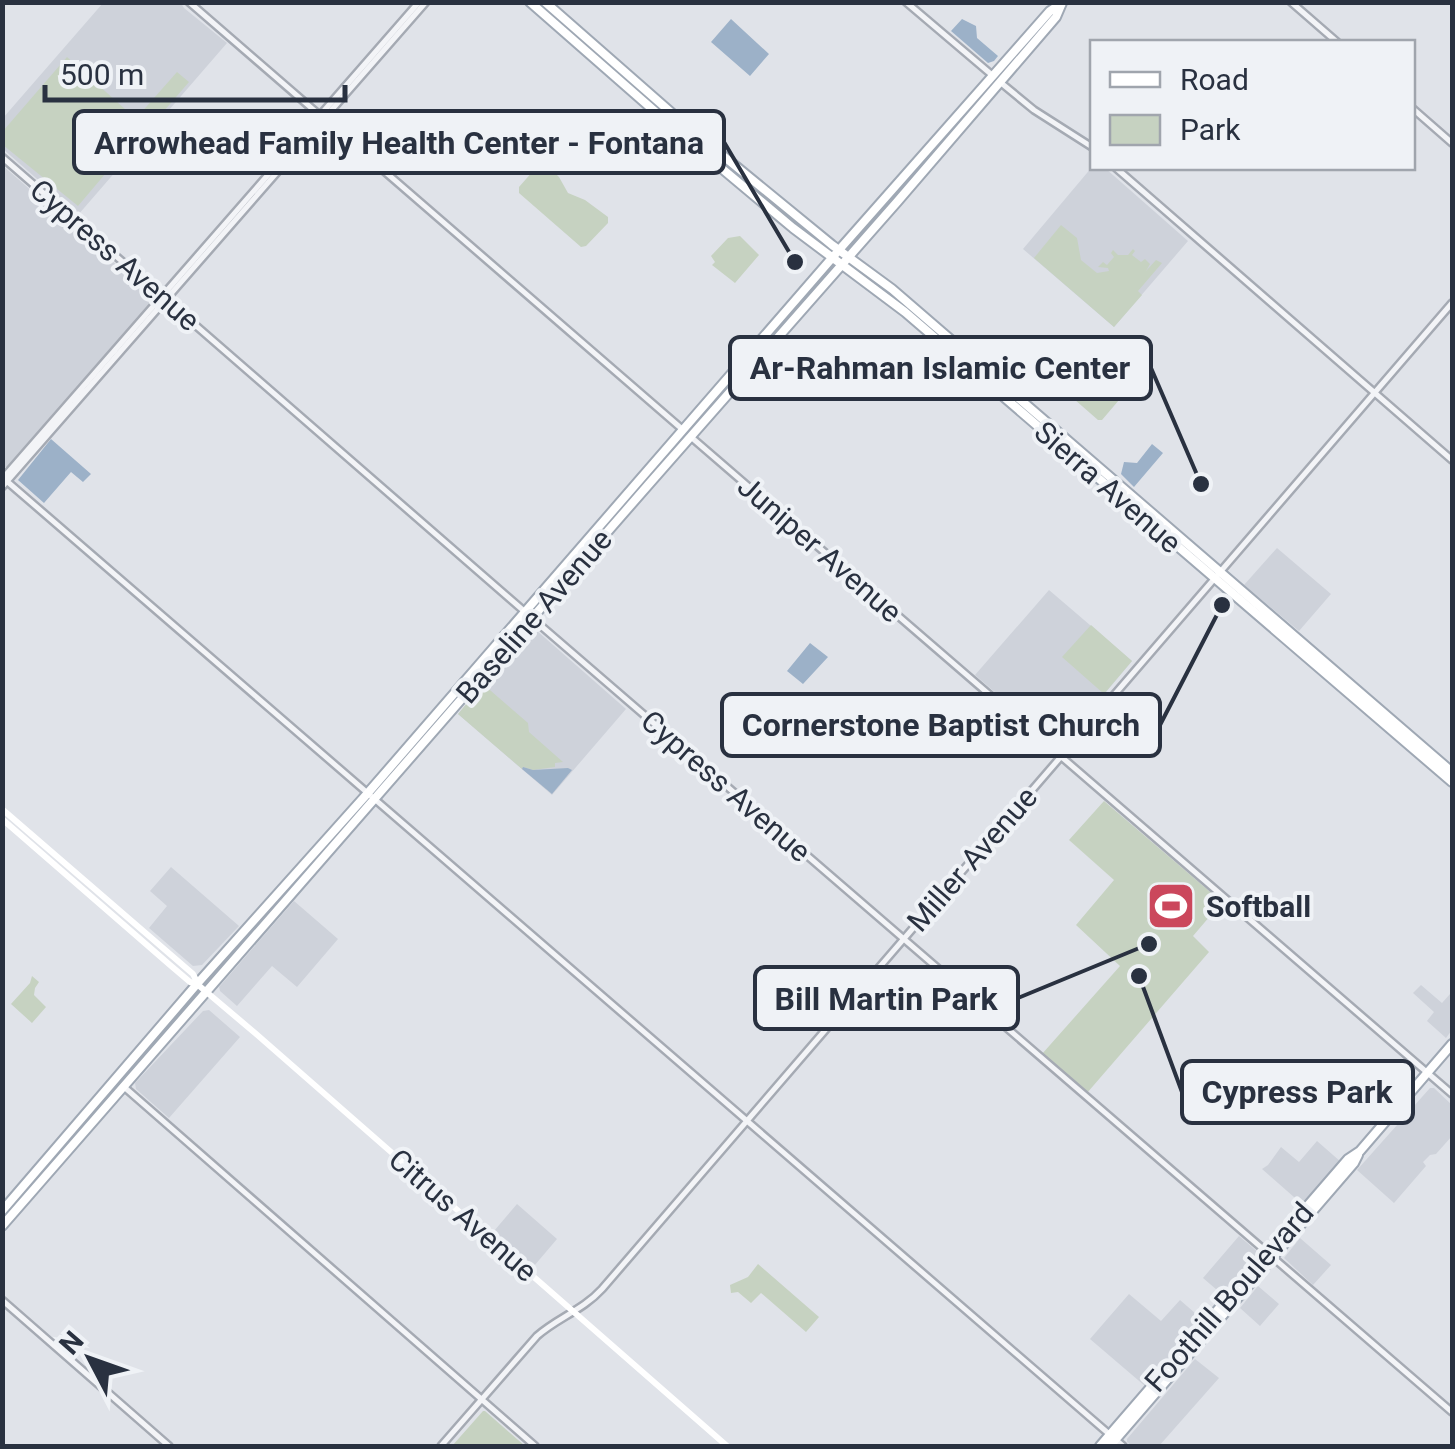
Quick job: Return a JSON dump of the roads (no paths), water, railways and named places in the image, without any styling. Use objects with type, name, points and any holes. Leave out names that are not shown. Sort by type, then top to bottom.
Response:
[{"type":"main road","name":"Sierra Avenue","points":[[530,2],[684,136],[832,258],[906,312],[1452,772]]},
{"type":"main road","name":"Sierra Avenue","points":[[545,2],[683,123],[839,250],[892,288],[1452,782]]},
{"type":"main road","name":"Baseline Avenue","points":[[2,1226],[687,433],[832,258],[1056,17],[1062,3]]},
{"type":"main road","name":"Baseline Avenue","points":[[687,433],[849,257],[996,78]]},
{"type":"main road","name":"Baseline Avenue","points":[[2,1212],[197,984],[371,797]]},
{"type":"main road","name":"Citrus Avenue","points":[[2,809],[193,974],[197,984]]},
{"type":"main road","name":"Citrus Avenue","points":[[2,819],[727,1446]]},
{"type":"main road","name":"Foothill Boulevard","points":[[1100,1446],[1115,1442],[1452,1044]]},
{"type":"street","name":"Juniper Avenue","points":[[190,2],[1452,1094]]},
{"type":"street","points":[[422,2],[4,480],[1115,1442]]},
{"type":"street","points":[[906,2],[1034,110],[1090,146]]},
{"type":"street","points":[[1290,2],[1336,40]]},
{"type":"street","points":[[1415,111],[1452,142]]},
{"type":"street","name":"Cypress Avenue","points":[[2,157],[1452,1412]]},
{"type":"street","points":[[1118,170],[1452,460]]},
{"type":"street","name":"Miller Avenue","points":[[441,1446],[537,1336],[595,1296],[1452,303]]},
{"type":"street","points":[[123,1086],[535,1446]]},
{"type":"street","points":[[2,1300],[169,1446]]},
{"type":"water","points":[[731,19],[769,54],[750,76],[711,42]]},
{"type":"water","points":[[962,19],[976,26],[977,38],[998,56],[994,61],[988,63],[951,31]]},
{"type":"water","points":[[51,439],[91,474],[83,482],[71,472],[44,503],[18,480]]},
{"type":"water","points":[[1152,444],[1163,453],[1134,487],[1121,474],[1124,462],[1137,463]]},
{"type":"water","points":[[810,643],[828,657],[803,684],[787,671]]},
{"type":"water","points":[[523,767],[533,770],[572,770],[552,794]]},
{"type":"place","name":"Arrowhead Family Health Center - Fontana","points":[[795,262]]},
{"type":"place","name":"Ar-Rahman Islamic Center","points":[[1201,484]]},
{"type":"place","name":"Cornerstone Baptist Church","points":[[1222,605]]},
{"type":"place","name":"Softball","points":[[1171,906]]},
{"type":"place","name":"Bill Martin Park","points":[[1149,944]]},
{"type":"place","name":"Cypress Park","points":[[1139,976]]}]
